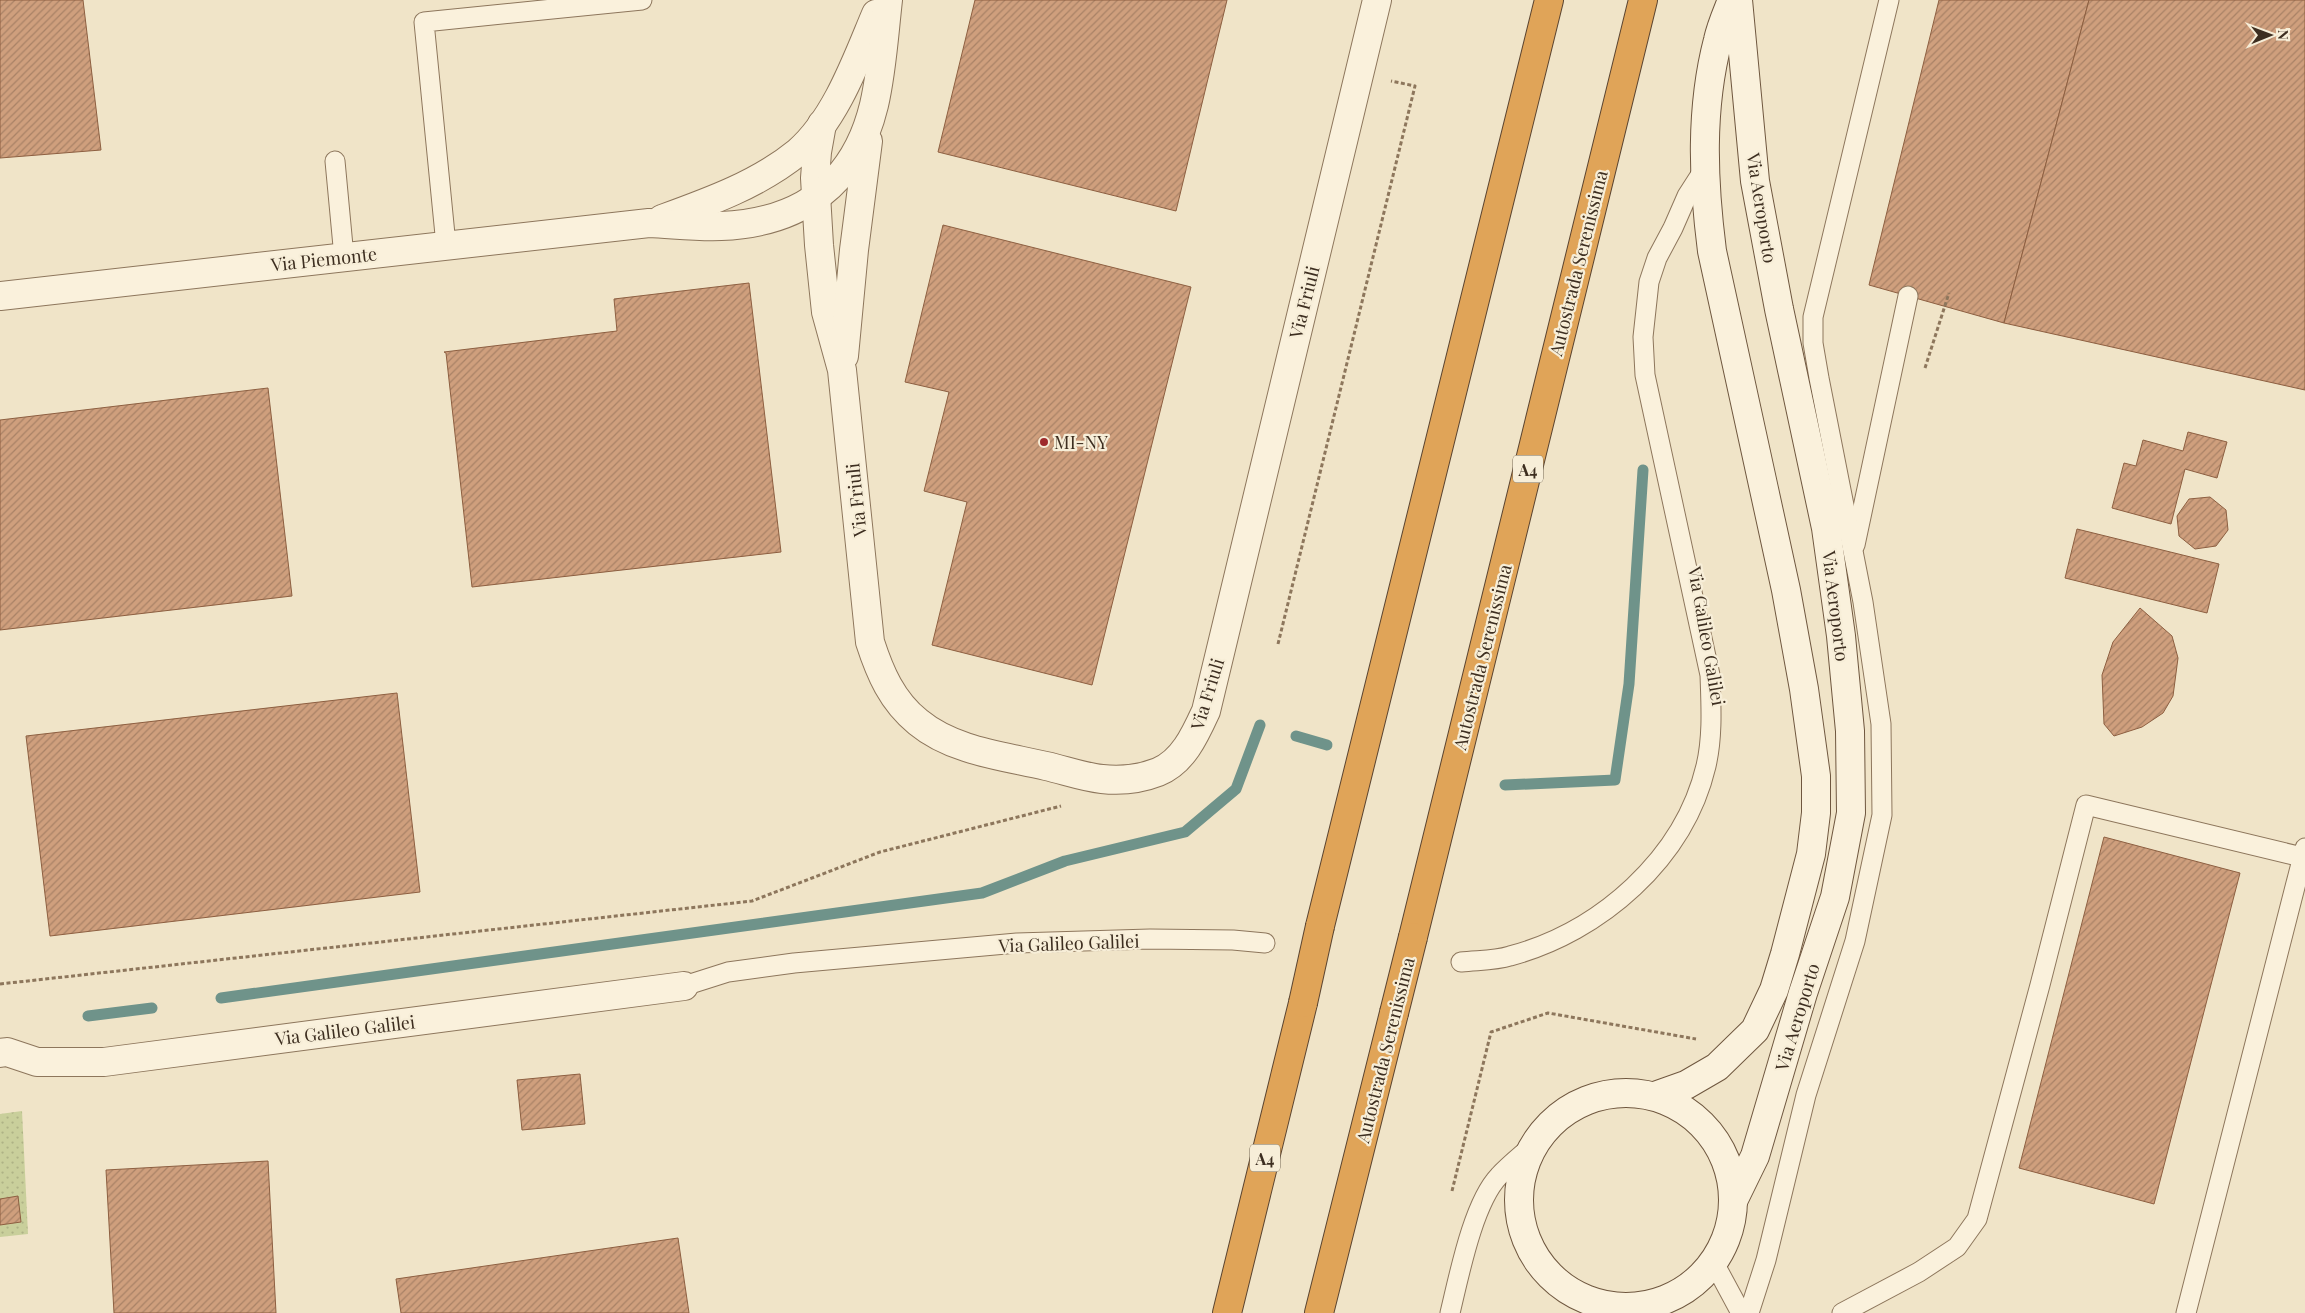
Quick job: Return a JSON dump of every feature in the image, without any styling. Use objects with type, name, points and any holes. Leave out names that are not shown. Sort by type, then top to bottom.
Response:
[{"type":"highway","name":"A4","points":[[1227,1313],[1320,926],[1549,0]]},
{"type":"highway","name":"Autostrada Serenissima","points":[[1318,1313],[1413,937],[1643,0]]},
{"type":"street","name":"Via Piemonte","points":[[649,223],[702,204],[758,179],[798,151],[822,124],[851,74],[882,0]]},
{"type":"street","name":"Via Piemonte","points":[[0,296],[649,223],[721,226],[762,220],[796,211],[840,176],[856,153],[874,106],[888,0]]},
{"type":"street","name":"Via Friuli","points":[[822,124],[817,152],[818,245],[826,312],[842,370],[870,642],[880,672],[895,698],[918,722],[942,738],[966,747],[1101,779],[1130,780],[1159,772],[1178,758],[1194,737],[1206,711],[1378,0]]},
{"type":"street","name":"Via Aeroporto","points":[[1655,1096],[1686,1086],[1717,1067],[1755,1030],[1774,990],[1785,954],[1811,854],[1816,813],[1816,776],[1804,689],[1786,590],[1712,250],[1705,178],[1706,112],[1718,39],[1732,0]]},
{"type":"street","name":"Via Aeroporto","points":[[1733,1201],[1755,1156],[1803,993],[1835,897],[1851,813],[1850,731],[1841,636],[1829,548],[1779,309],[1755,181],[1738,0]]},
{"type":"street","name":"Via Friuli","points":[[842,370],[860,197],[874,106]]},
{"type":"street","name":"Via Galileo Galilei","points":[[2,1050],[37,1062],[104,1062],[684,986]]},
{"type":"street","points":[[1614,1093],[1635,1093],[1655,1096],[1673,1103],[1705,1127],[1717,1143],[1726,1161],[1733,1201],[1726,1239],[1704,1273],[1689,1286],[1673,1296],[1654,1303],[1635,1306],[1615,1306],[1596,1303],[1578,1295],[1547,1272],[1535,1256],[1527,1239],[1519,1201],[1526,1163],[1534,1146],[1545,1129],[1560,1115],[1576,1104],[1595,1097],[1614,1093]]},
{"type":"lane","points":[[446,245],[424,22],[642,0]]},
{"type":"lane","points":[[1750,1313],[1766,1260],[1806,1096],[1855,941],[1882,815],[1882,724],[1854,553],[1813,343],[1813,317],[1889,0]]},
{"type":"lane","points":[[334,161],[344,257]]},
{"type":"lane","name":"Via Galileo Galilei","points":[[1461,962],[1508,957],[1557,940],[1600,914],[1643,878],[1669,849],[1690,813],[1706,766],[1711,719],[1710,675],[1645,375],[1643,337],[1649,282],[1657,258],[1687,196],[1705,178]]},
{"type":"lane","points":[[1854,553],[1908,296]]},
{"type":"lane","points":[[1842,1313],[1918,1272],[1957,1246],[1977,1219],[2086,805],[2304,853],[2186,1313]]},
{"type":"lane","name":"Via Galileo Galilei","points":[[684,986],[748,982],[803,974],[873,956],[1017,943],[1150,939],[1265,943]]},
{"type":"lane","points":[[1450,1313],[1464,1256],[1480,1209],[1498,1177],[1534,1146]]},
{"type":"lane","points":[[1713,1261],[1741,1313]]},
{"type":"path","points":[[1278,644],[1415,86],[1386,80]]},
{"type":"path","points":[[0,984],[752,900],[880,852],[1058,808],[1101,779]]},
{"type":"path","points":[[1451,1197],[1491,1032],[1548,1014],[1701,1040]]},
{"type":"green space","points":[[22,1111],[28,1234],[0,1237],[0,1114]]},
{"type":"building","points":[[0,0],[83,0],[101,150],[0,158]]},
{"type":"building","points":[[975,0],[1227,0],[1176,211],[938,152]]},
{"type":"building","points":[[1939,0],[2089,0],[2004,323],[1869,285]]},
{"type":"building","points":[[2089,0],[2305,0],[2305,390],[2004,323]]},
{"type":"building","name":"MI-NY","points":[[943,225],[1191,287],[1092,685],[932,645],[967,502],[924,491],[949,392],[905,382]]},
{"type":"building","points":[[749,283],[781,552],[472,587],[446,353],[444,352],[617,331],[614,299]]},
{"type":"building","points":[[268,388],[292,596],[0,630],[0,420]]},
{"type":"building","points":[[2188,432],[2227,442],[2217,478],[2185,469],[2171,524],[2112,508],[2124,463],[2136,466],[2143,440],[2183,451]]},
{"type":"building","points":[[2210,497],[2226,510],[2228,530],[2216,546],[2195,549],[2179,536],[2177,516],[2189,499]]},
{"type":"building","points":[[2077,529],[2219,564],[2207,613],[2065,578]]},
{"type":"building","points":[[2140,608],[2172,636],[2178,658],[2173,696],[2163,713],[2142,727],[2114,736],[2104,724],[2102,675],[2113,642]]},
{"type":"building","points":[[397,693],[420,892],[50,936],[26,736]]},
{"type":"building","points":[[2104,837],[2240,873],[2154,1204],[2019,1168]]},
{"type":"building","points":[[580,1074],[585,1124],[522,1130],[517,1080]]},
{"type":"building","points":[[268,1161],[276,1313],[114,1313],[106,1170]]},
{"type":"building","points":[[18,1196],[21,1222],[0,1225],[0,1199]]},
{"type":"building","points":[[678,1238],[689,1313],[401,1313],[396,1279]]},
{"type":"waterway","points":[[1505,785],[1615,780],[1629,684],[1643,470]]},
{"type":"waterway","points":[[221,998],[982,893],[1065,861],[1185,832],[1236,789],[1260,725]]},
{"type":"waterway","points":[[1296,736],[1327,745]]},
{"type":"waterway","points":[[88,1016],[152,1008]]},
{"type":"place","name":"MI-NY","points":[[1044,442]]}]
